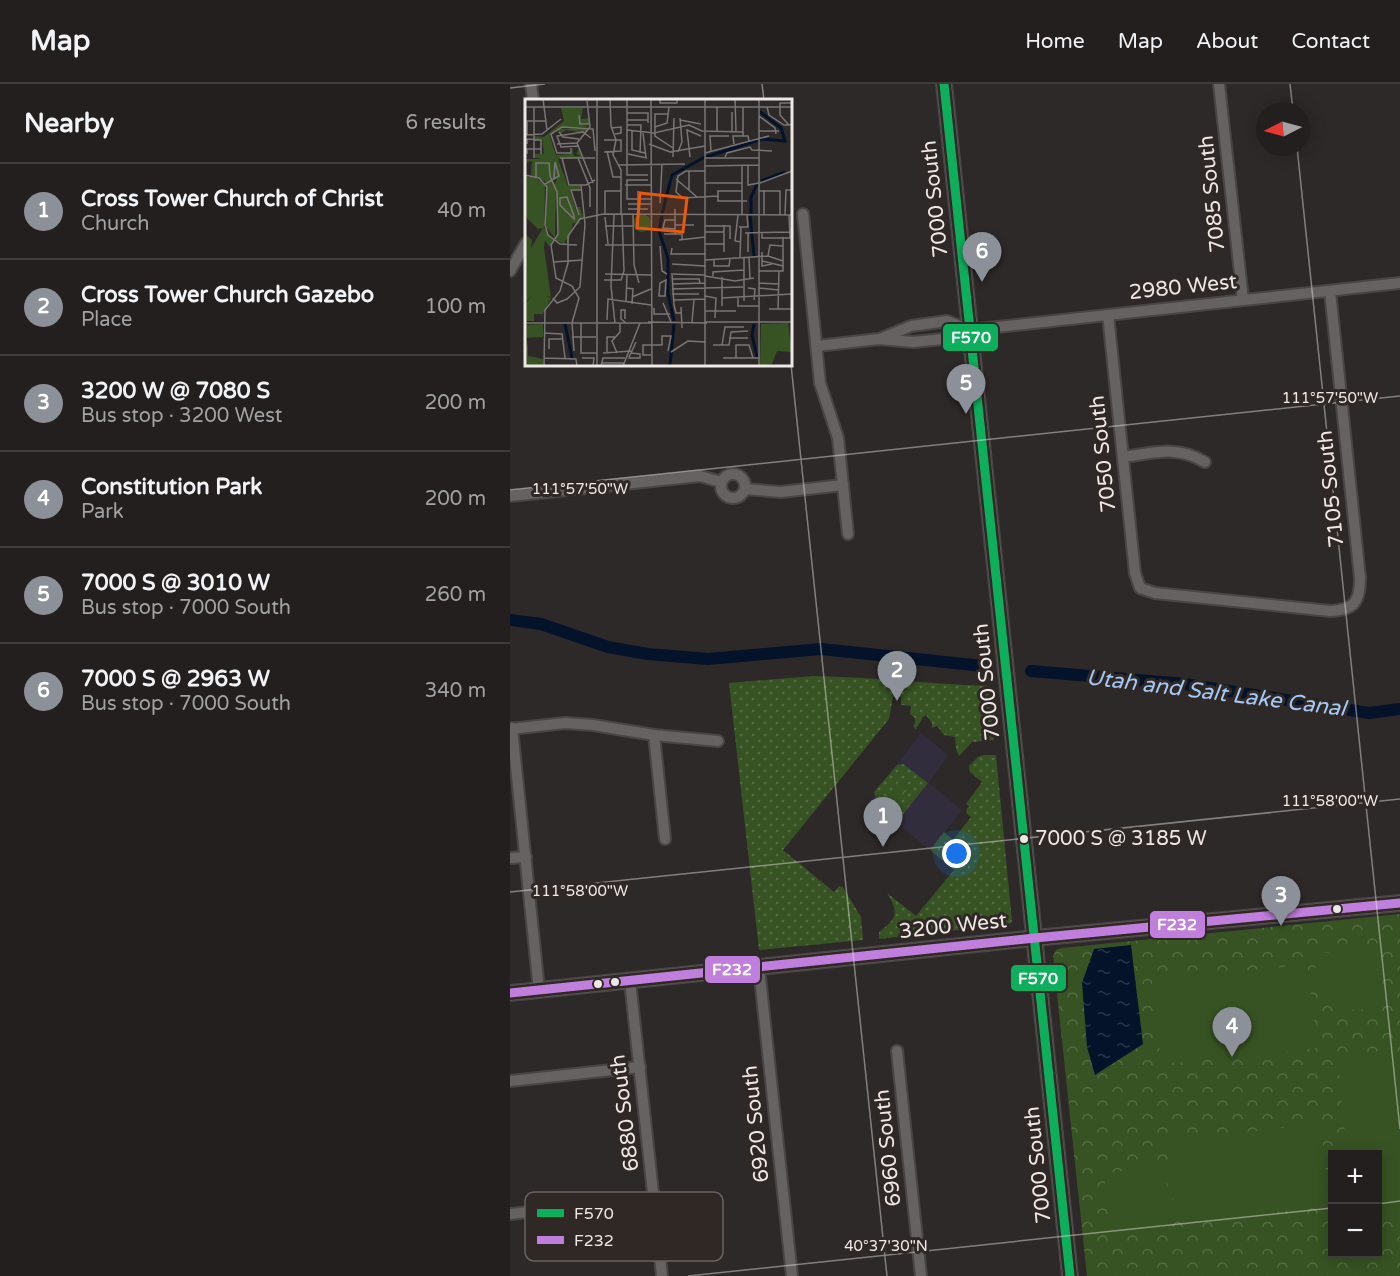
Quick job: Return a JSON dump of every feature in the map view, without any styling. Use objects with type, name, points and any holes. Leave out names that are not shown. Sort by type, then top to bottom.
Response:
[{"type":"main road","name":"7000 South","points":[[944,84],[1070,1276]]},
{"type":"main road","name":"3200 West","points":[[510,993],[1035,938],[1400,903]]},
{"type":"street","points":[[531,84],[533,99]]},
{"type":"street","name":"7085 South","points":[[1219,84],[1243,300]]},
{"type":"street","points":[[803,214],[820,382],[838,438],[848,534]]},
{"type":"street","points":[[510,271],[525,245]]},
{"type":"street","name":"2980 West","points":[[817,346],[879,339],[912,342],[949,338],[970,330],[1400,283]]},
{"type":"street","name":"7105 South","points":[[1140,588],[1155,593],[1330,611],[1349,608],[1356,601],[1360,591],[1360,578],[1330,291]]},
{"type":"street","name":"7050 South","points":[[1108,315],[1135,573],[1140,588]]},
{"type":"street","name":"2980 West","points":[[879,339],[911,326],[947,321],[970,330]]},
{"type":"street","points":[[1123,457],[1175,451],[1191,453],[1205,462]]},
{"type":"street","points":[[728,474],[736,474],[743,478],[745,489],[740,496],[731,498],[722,492],[721,482],[728,474]]},
{"type":"street","points":[[510,496],[700,476],[721,482]]},
{"type":"street","points":[[745,489],[781,492],[843,485]]},
{"type":"street","points":[[539,990],[511,728],[578,724],[718,741]]},
{"type":"street","points":[[654,735],[665,839]]},
{"type":"street","points":[[510,858],[526,857]]},
{"type":"street","name":"6920 South","points":[[759,968],[792,1276]]},
{"type":"street","name":"6880 South","points":[[630,981],[654,1192]]},
{"type":"street","name":"6960 South","points":[[897,1051],[921,1276]]},
{"type":"street","points":[[510,1081],[640,1067]]},
{"type":"street","points":[[510,1214],[525,1212]]},
{"type":"street","name":"6880 South","points":[[661,1261],[662,1276]]},
{"type":"shaded area","points":[[921,733],[948,755],[929,783],[962,810],[930,850],[869,801]]},
{"type":"green space","points":[[814,676],[988,686],[994,740],[972,742],[959,756],[955,737],[944,735],[937,726],[932,728],[932,723],[926,715],[916,729],[913,726],[915,718],[910,714],[911,706],[901,705],[901,697],[893,697],[889,719],[783,850],[834,892],[839,886],[843,887],[861,917],[863,940],[759,950],[729,683]]},
{"type":"green space","points":[[996,755],[1012,921],[1010,924],[879,939],[879,932],[889,923],[895,911],[887,893],[916,916],[954,870],[930,850],[944,832],[953,840],[971,817],[966,813],[967,808],[970,807],[966,804],[982,782],[970,772],[969,766],[978,757]]},
{"type":"green space","points":[[903,764],[928,783],[900,818],[876,798],[874,792],[897,765]]},
{"type":"green space","points":[[902,778],[911,786],[898,800],[890,793]]},
{"type":"green space","points":[[1400,914],[1400,1276],[1087,1276],[1053,956],[1056,950]]},
{"type":"green space","points":[[1366,948],[1376,956],[1380,1007],[1345,1010],[1329,1006],[1319,993],[1314,954]]},
{"type":"green space","points":[[1307,964],[1317,1048],[1161,1064],[1152,982]]},
{"type":"green space","points":[[1400,1054],[1400,1215],[1382,1217],[1382,1150],[1347,1150],[1338,1062]]},
{"type":"green space","points":[[1321,1124],[1328,1206],[1175,1222],[1167,1140]]},
{"type":"green space","points":[[1148,1167],[1165,1175],[1172,1228],[1118,1234],[1110,1227],[1104,1174]]},
{"type":"water","points":[[1131,945],[1143,1044],[1095,1075],[1087,1047],[1082,983],[1094,949]]},
{"type":"waterway","name":"Utah and Salt Lake Canal","points":[[510,620],[541,624],[608,647],[648,654],[708,659],[821,649],[983,666]]},
{"type":"waterway","name":"Utah and Salt Lake Canal","points":[[1031,671],[1185,684],[1369,713],[1400,709]]},
{"type":"transit line","name":"F570","points":[[944,84],[1070,1276]]},
{"type":"transit line","name":"F232","points":[[510,993],[1035,938],[1400,903]]},
{"type":"place","name":"7000 S @ 2963 W","points":[[982,282]]},
{"type":"place","name":"7000 S @ 3010 W","points":[[966,414]]},
{"type":"place","name":"Cross Tower Church Gazebo","points":[[897,701]]},
{"type":"place","name":"7000 S @ 3185 W","points":[[1024,839]]},
{"type":"place","name":"Cross Tower Church of Christ","points":[[883,847]]},
{"type":"place","name":"3200 W @ 7080 S","points":[[1281,926]]},
{"type":"place","name":"Constitution Park","points":[[1232,1057]]}]
